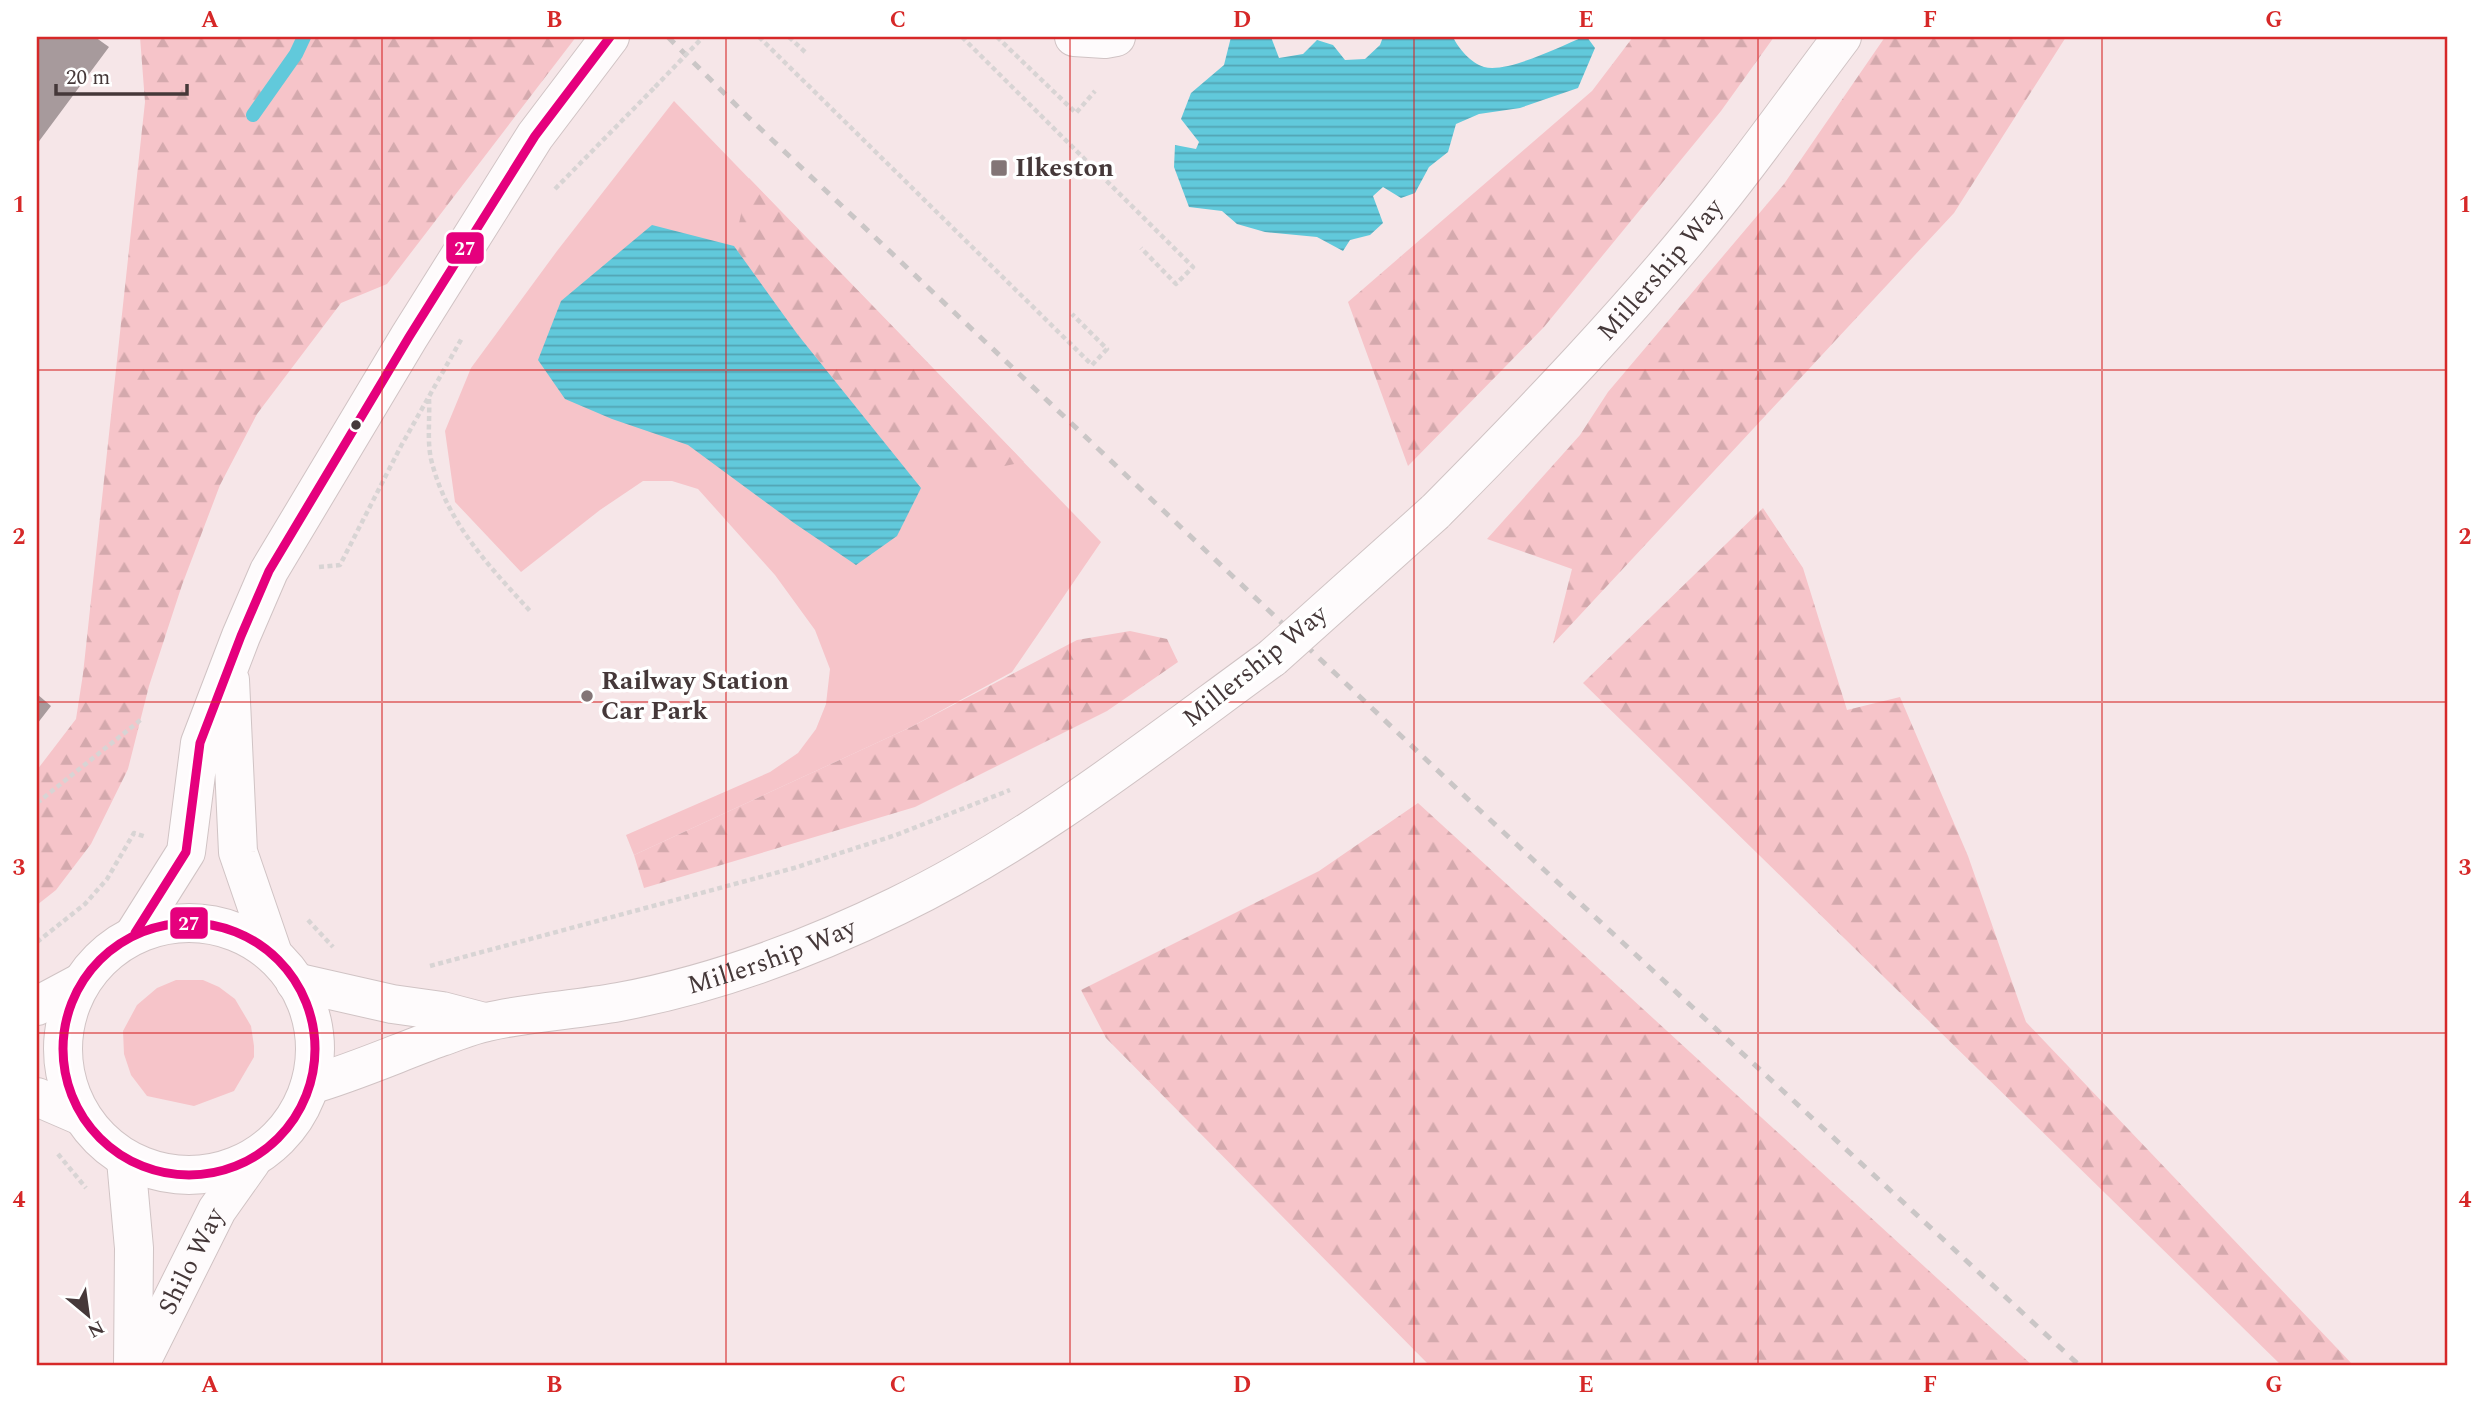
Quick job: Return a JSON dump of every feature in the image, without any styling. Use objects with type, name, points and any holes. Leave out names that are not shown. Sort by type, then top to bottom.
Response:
[{"type":"main road","points":[[229,667],[238,852],[284,968],[308,1010],[314,1038],[315,1063],[310,1085],[282,1135],[267,1151],[251,1162],[201,1174],[174,1175],[126,1160],[103,1143],[80,1116],[70,1089],[64,1034],[69,1009],[80,984],[97,964],[135,933],[186,852],[200,743],[229,667],[269,572],[409,337],[535,136],[610,37]]},
{"type":"main road","points":[[1074,37],[1116,37]]},
{"type":"main road","name":"Millership Way","points":[[310,1085],[350,1073],[484,1022],[618,1002],[683,988],[761,963],[895,907],[973,866],[1099,785],[1272,658],[1435,512],[1646,288],[1721,199],[1842,37]]},
{"type":"main road","points":[[135,933],[167,923],[198,919],[233,927],[284,968]]},
{"type":"main road","name":"Millership Way","points":[[284,968],[392,1004],[442,1011],[484,1022]]},
{"type":"main road","points":[[37,1006],[80,984]]},
{"type":"main road","points":[[37,1097],[80,1116]]},
{"type":"main road","name":"Shilo Way","points":[[126,1160],[134,1248],[133,1366]]},
{"type":"main road","name":"Shilo Way","points":[[139,1366],[179,1281],[217,1210],[251,1162]]},
{"type":"path","points":[[553,191],[703,37]]},
{"type":"path","points":[[759,37],[1092,365],[1107,349],[1072,314]]},
{"type":"path","points":[[789,37],[805,52]]},
{"type":"path","points":[[962,37],[1192,267],[1176,284],[1141,248]]},
{"type":"path","points":[[997,37],[1076,113],[1095,91]]},
{"type":"path","points":[[313,568],[340,565],[465,333]]},
{"type":"path","points":[[429,398],[431,457],[444,499],[471,545],[531,612]]},
{"type":"path","points":[[37,803],[143,718]]},
{"type":"path","points":[[426,967],[794,868],[897,835],[1013,789]]},
{"type":"path","points":[[37,942],[85,904],[107,879],[134,833],[186,852]]},
{"type":"path","points":[[306,918],[334,947],[344,953]]},
{"type":"path","points":[[56,1152],[85,1186],[89,1198]]},
{"type":"green space","points":[[140,37],[576,37],[387,284],[341,303],[257,414],[220,485],[182,585],[149,686],[128,769],[91,844],[56,890],[37,905],[37,770],[76,719],[83,674],[145,102]]},
{"type":"green space","points":[[1633,37],[1774,37],[1721,111],[1544,327],[1408,466],[1348,302],[1592,91]]},
{"type":"green space","points":[[1885,37],[2066,37],[1954,213],[1553,644],[1572,569],[1487,539],[1580,435],[1608,392],[1784,184]]},
{"type":"green space","points":[[674,101],[1101,542],[1012,672],[911,727],[634,855],[626,835],[770,772],[798,753],[816,729],[826,704],[830,669],[815,630],[775,575],[698,489],[672,481],[643,481],[600,510],[521,572],[455,502],[445,431],[471,368],[557,251]]},
{"type":"green space","points":[[749,178],[1024,462],[975,472],[939,475],[877,432],[798,335],[734,246]]},
{"type":"green space","points":[[1763,508],[1803,568],[1847,710],[1900,697],[1968,856],[2026,1022],[2354,1366],[2282,1366],[1583,683]]},
{"type":"green space","points":[[1130,631],[1167,639],[1178,662],[1107,711],[915,807],[644,888],[634,855],[911,727],[1077,640]]},
{"type":"green space","points":[[1418,803],[2033,1366],[1430,1366],[1106,1038],[1081,990],[1319,871]]},
{"type":"green space","points":[[176,980],[203,980],[219,987],[235,999],[251,1026],[254,1046],[254,1057],[234,1091],[194,1106],[147,1096],[131,1075],[124,1054],[123,1031],[137,1005],[157,988]]},
{"type":"water","points":[[1231,37],[1271,37],[1279,58],[1303,54],[1317,40],[1333,45],[1345,60],[1365,59],[1380,45],[1383,37],[1453,37],[1470,59],[1484,67],[1494,68],[1520,63],[1583,37],[1587,37],[1595,48],[1578,88],[1520,108],[1479,114],[1456,124],[1448,152],[1429,167],[1415,193],[1401,198],[1383,187],[1373,196],[1383,223],[1370,235],[1350,240],[1343,251],[1317,237],[1265,232],[1237,224],[1222,211],[1189,207],[1174,167],[1175,145],[1196,149],[1199,142],[1181,119],[1191,93],[1224,65]]},
{"type":"water","points":[[652,225],[734,246],[798,335],[921,488],[897,536],[856,565],[688,445],[612,419],[565,399],[538,360],[561,301]]},
{"type":"building","points":[[37,37],[95,37],[109,47],[37,144]]},
{"type":"building","points":[[37,694],[51,706],[37,724]]},
{"type":"waterway","points":[[253,115],[296,54],[304,37]]},
{"type":"railway","points":[[668,37],[747,116],[1473,804],[2080,1366]]},
{"type":"transit line","name":"27","points":[[135,933],[186,852],[200,743],[269,571],[409,337],[535,136],[610,37]]},
{"type":"transit line","name":"27","points":[[189,923],[214,926],[237,933],[259,944],[278,960],[294,979],[305,1001],[312,1024],[315,1049],[312,1074],[305,1097],[294,1119],[278,1138],[259,1154],[237,1165],[214,1172],[189,1175],[164,1172],[141,1165],[119,1154],[100,1138],[84,1119],[73,1097],[66,1074],[63,1049],[66,1024],[73,1001],[84,979],[100,960],[119,944],[141,933],[164,926],[189,923]]},
{"type":"place","name":"Ilkeston","points":[[999,168]]},
{"type":"place","name":"Railway Station Car Park","points":[[587,696]]}]
